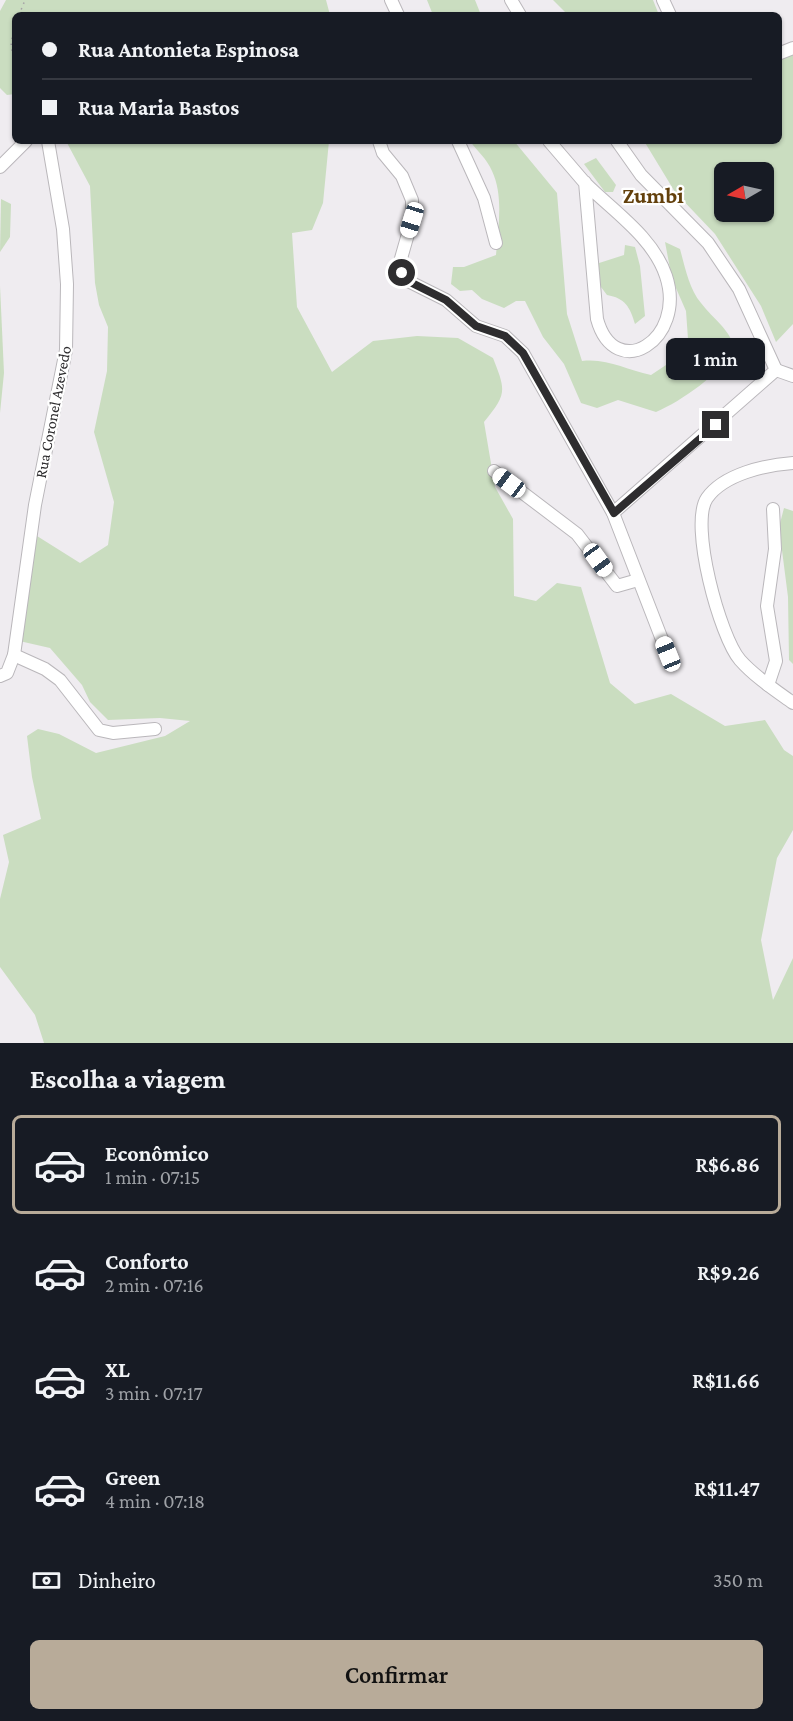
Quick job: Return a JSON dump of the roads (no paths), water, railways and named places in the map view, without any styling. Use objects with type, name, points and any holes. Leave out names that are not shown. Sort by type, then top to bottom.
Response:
[{"type":"street","points":[[0,167],[23,144]]},
{"type":"street","name":"Rua Coronel Azevedo","points":[[0,676],[7,673],[14,655],[35,505],[66,350],[63,229],[49,144]]},
{"type":"street","points":[[380,144],[383,153],[408,186],[412,200],[412,220],[400,262],[402,273],[406,280],[446,300],[476,326],[505,336],[523,353],[614,513],[668,654]]},
{"type":"street","points":[[459,144],[484,198],[496,243]]},
{"type":"street","points":[[552,144],[585,182],[625,219],[646,243],[666,275],[670,295],[669,317],[664,330],[651,345],[636,350],[621,349],[607,342],[601,334],[597,319],[585,182]]},
{"type":"street","points":[[619,144],[641,175],[708,243],[739,289],[776,370],[793,376]]},
{"type":"street","points":[[614,513],[776,370]]},
{"type":"street","points":[[793,463],[771,465],[727,481],[714,489],[702,507],[709,584],[730,646],[740,660],[793,703]]},
{"type":"street","points":[[494,471],[577,534],[617,586],[621,587],[638,580]]},
{"type":"street","points":[[768,685],[776,661],[767,606],[775,549],[773,509]]},
{"type":"street","points":[[14,655],[45,669],[60,680],[99,730],[114,733],[155,729]]},
{"type":"district","name":"Zumbi","points":[[653,195]]}]
